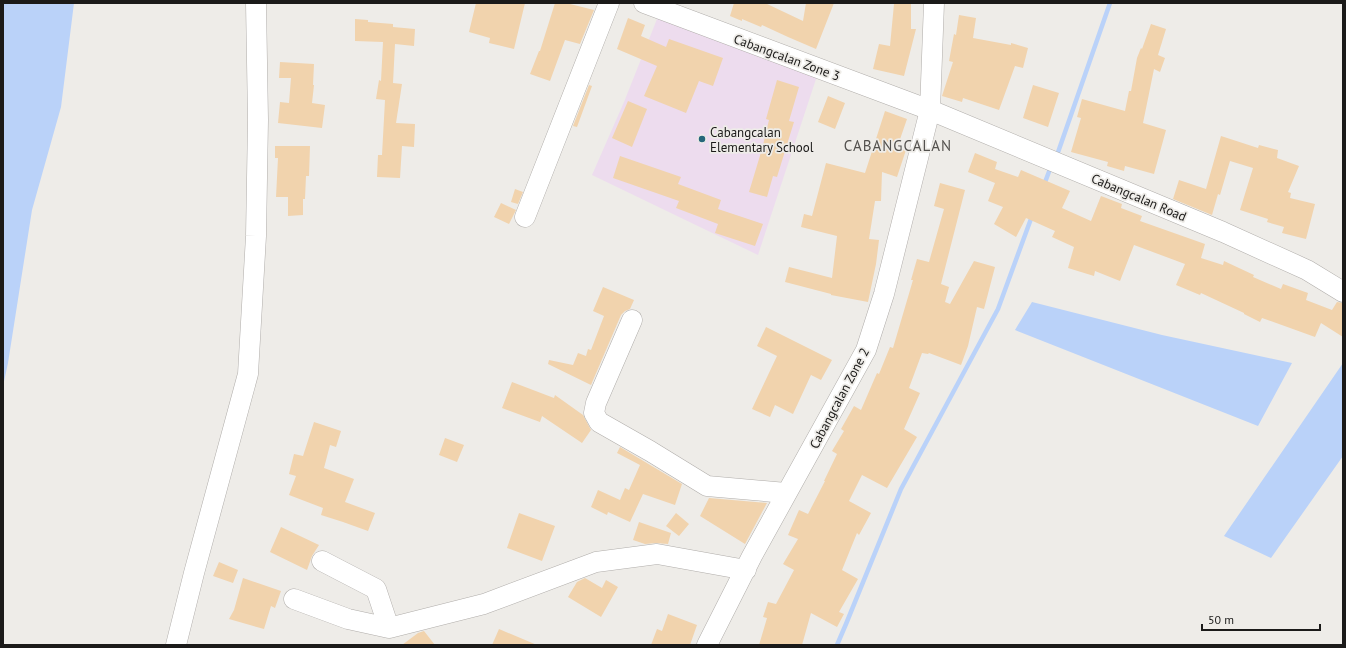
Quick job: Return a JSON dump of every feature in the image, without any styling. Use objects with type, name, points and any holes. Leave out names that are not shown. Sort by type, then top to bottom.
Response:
[{"type":"street","points":[[176,645],[194,572],[248,374],[256,236],[258,120],[256,3]]},
{"type":"street","points":[[524,217],[609,3]]},
{"type":"street","name":"Cabangcalan Zone 3","points":[[644,3],[930,110]]},
{"type":"street","name":"Cabangcalan Zone 2","points":[[707,645],[786,493],[866,350],[884,294],[930,110],[934,3]]},
{"type":"street","name":"Cabangcalan Road","points":[[930,110],[1223,232],[1307,270],[1343,292]]},
{"type":"street","points":[[632,320],[596,403],[594,413],[599,422],[707,486],[786,493]]},
{"type":"street","points":[[294,599],[348,619],[389,628],[484,604],[596,562],[656,554],[746,570]]},
{"type":"street","points":[[322,562],[376,589],[389,628]]},
{"type":"shaded area","name":"Cabangcalan Elementary School","points":[[659,14],[817,76],[758,255],[592,175],[624,102]]},
{"type":"water","points":[[3,3],[74,3],[61,107],[32,210],[3,386]]},
{"type":"water","points":[[1032,302],[1162,335],[1292,363],[1258,426],[1015,330]]},
{"type":"water","points":[[1343,363],[1343,456],[1271,558],[1224,536]]},
{"type":"building","points":[[476,3],[525,3],[514,49],[489,43],[490,38],[469,32]]},
{"type":"building","points":[[555,3],[566,3],[594,10],[580,44],[565,40],[550,81],[530,74],[540,51]]},
{"type":"building","points":[[734,3],[765,3],[803,21],[806,3],[834,3],[816,49],[762,25],[761,27],[730,16]]},
{"type":"building","points":[[894,4],[911,4],[911,29],[916,29],[904,76],[873,69],[879,44],[890,46]]},
{"type":"building","points":[[959,15],[976,18],[973,38],[1011,45],[1011,43],[1028,48],[1023,68],[1015,66],[999,110],[963,98],[962,102],[942,96],[953,62],[949,61],[954,34],[956,35]]},
{"type":"building","points":[[628,18],[645,25],[641,36],[666,47],[669,39],[723,58],[713,86],[699,81],[686,113],[644,96],[657,66],[617,49]]},
{"type":"building","points":[[355,19],[368,20],[368,22],[393,24],[393,27],[415,29],[414,46],[395,44],[393,83],[402,84],[396,123],[415,124],[414,147],[402,146],[400,178],[377,177],[378,155],[382,155],[385,100],[376,99],[379,80],[381,81],[383,42],[355,41]]},
{"type":"building","points":[[1151,24],[1166,29],[1158,55],[1165,58],[1160,72],[1154,69],[1143,123],[1166,130],[1154,174],[1125,166],[1124,171],[1107,166],[1108,162],[1071,152],[1081,118],[1077,117],[1082,99],[1125,111],[1129,91],[1131,91],[1137,58]]},
{"type":"building","points":[[280,62],[314,64],[312,103],[325,105],[322,128],[278,123],[280,102],[289,103],[291,78],[279,78]]},
{"type":"building","points":[[777,80],[799,87],[789,121],[794,122],[777,177],[773,176],[767,197],[749,192],[762,149],[769,120],[766,119]]},
{"type":"building","points":[[589,85],[592,86],[577,127],[573,126]]},
{"type":"building","points":[[1033,85],[1059,93],[1048,127],[1023,118]]},
{"type":"building","points":[[828,96],[845,103],[835,129],[818,122]]},
{"type":"building","points":[[628,101],[647,109],[632,147],[612,138]]},
{"type":"building","points":[[885,111],[907,119],[897,148],[906,150],[897,177],[882,172],[881,201],[875,201],[869,239],[879,240],[876,264],[868,302],[831,295],[785,282],[789,267],[832,278],[837,236],[801,227],[804,214],[812,216],[826,163],[865,173]]},
{"type":"building","points":[[1221,136],[1258,148],[1259,145],[1278,150],[1277,158],[1299,166],[1288,192],[1291,193],[1290,198],[1315,204],[1306,239],[1282,233],[1284,227],[1267,222],[1268,219],[1240,210],[1253,168],[1230,161],[1220,195],[1218,194],[1212,215],[1173,199],[1179,180],[1206,189]]},
{"type":"building","points":[[275,146],[310,146],[309,176],[306,176],[305,199],[303,199],[303,215],[288,216],[288,197],[276,197],[278,158],[275,158]]},
{"type":"building","points":[[975,153],[997,162],[995,169],[1018,177],[1021,170],[1070,191],[1062,208],[1091,221],[1101,196],[1122,204],[1121,208],[1142,216],[1140,221],[1205,244],[1201,258],[1223,265],[1224,261],[1254,275],[1253,277],[1281,289],[1283,284],[1308,293],[1306,300],[1332,310],[1337,302],[1343,303],[1343,337],[1321,323],[1315,337],[1262,318],[1260,322],[1201,293],[1200,295],[1176,285],[1185,264],[1134,245],[1120,281],[1095,271],[1094,276],[1068,268],[1074,247],[1052,237],[1055,231],[1026,218],[1016,237],[994,224],[1003,207],[988,201],[995,183],[968,172]]},
{"type":"building","points":[[620,156],[681,177],[678,184],[721,200],[718,209],[763,224],[755,246],[715,233],[718,224],[676,208],[679,201],[613,178]]},
{"type":"building","points":[[940,183],[965,190],[941,284],[949,287],[945,302],[950,304],[974,261],[995,267],[984,309],[977,307],[968,346],[961,365],[929,353],[922,353],[909,388],[920,393],[904,429],[917,437],[887,488],[862,475],[849,501],[871,513],[859,535],[857,533],[842,570],[858,579],[839,612],[844,614],[837,627],[811,613],[802,645],[759,645],[767,618],[763,617],[768,602],[776,604],[794,570],[783,564],[798,539],[788,535],[799,510],[808,514],[837,454],[832,451],[844,431],[841,429],[854,406],[861,410],[877,373],[879,374],[890,347],[893,348],[913,280],[911,280],[917,259],[929,262],[944,209],[934,206]]},
{"type":"building","points":[[515,189],[523,192],[518,204],[511,202]]},
{"type":"building","points":[[501,203],[516,210],[509,224],[494,217]]},
{"type":"building","points":[[603,287],[634,300],[630,309],[621,315],[591,385],[548,364],[549,360],[573,365],[578,353],[586,356],[588,349],[591,350],[604,316],[593,311]]},
{"type":"building","points":[[766,327],[832,360],[821,380],[811,375],[793,414],[775,405],[770,417],[752,409],[777,356],[757,346]]},
{"type":"building","points":[[512,382],[554,398],[555,395],[583,415],[591,430],[582,443],[542,416],[540,422],[502,408]]},
{"type":"building","points":[[314,422],[341,431],[336,447],[330,445],[324,468],[354,479],[345,502],[375,513],[368,531],[321,515],[323,508],[289,495],[296,476],[289,474],[294,454],[303,456]]},
{"type":"building","points":[[445,438],[464,445],[457,462],[439,455]]},
{"type":"building","points":[[620,447],[682,484],[675,505],[643,494],[630,522],[608,512],[607,515],[591,507],[598,490],[620,500],[625,488],[629,490],[640,465],[617,453]]},
{"type":"building","points":[[709,498],[767,503],[745,544],[700,516]]},
{"type":"building","points":[[519,513],[555,526],[542,561],[507,548]]},
{"type":"building","points":[[676,513],[689,524],[679,536],[666,526]]},
{"type":"building","points":[[639,522],[671,533],[668,544],[645,544],[633,540]]},
{"type":"building","points":[[281,527],[319,545],[312,556],[307,570],[270,552]]},
{"type":"building","points":[[219,562],[238,570],[233,583],[213,576]]},
{"type":"building","points":[[243,578],[281,591],[275,608],[271,606],[264,629],[229,619],[234,610]]},
{"type":"building","points":[[585,578],[602,588],[606,580],[618,587],[601,617],[568,597],[577,582]]},
{"type":"building","points":[[668,614],[697,625],[690,645],[651,645],[657,629],[662,631]]},
{"type":"building","points":[[499,629],[537,645],[492,645]]},
{"type":"building","points":[[424,631],[435,645],[402,645],[418,633]]},
{"type":"waterway","points":[[1056,158],[1110,3]]},
{"type":"waterway","points":[[1044,185],[1050,169]]},
{"type":"waterway","points":[[837,645],[901,489],[998,309],[1032,216]]},
{"type":"place","name":"Cabangcalan Elementary School","points":[[702,139]]},
{"type":"district","name":"CABANGCALAN","points":[[898,146]]}]
